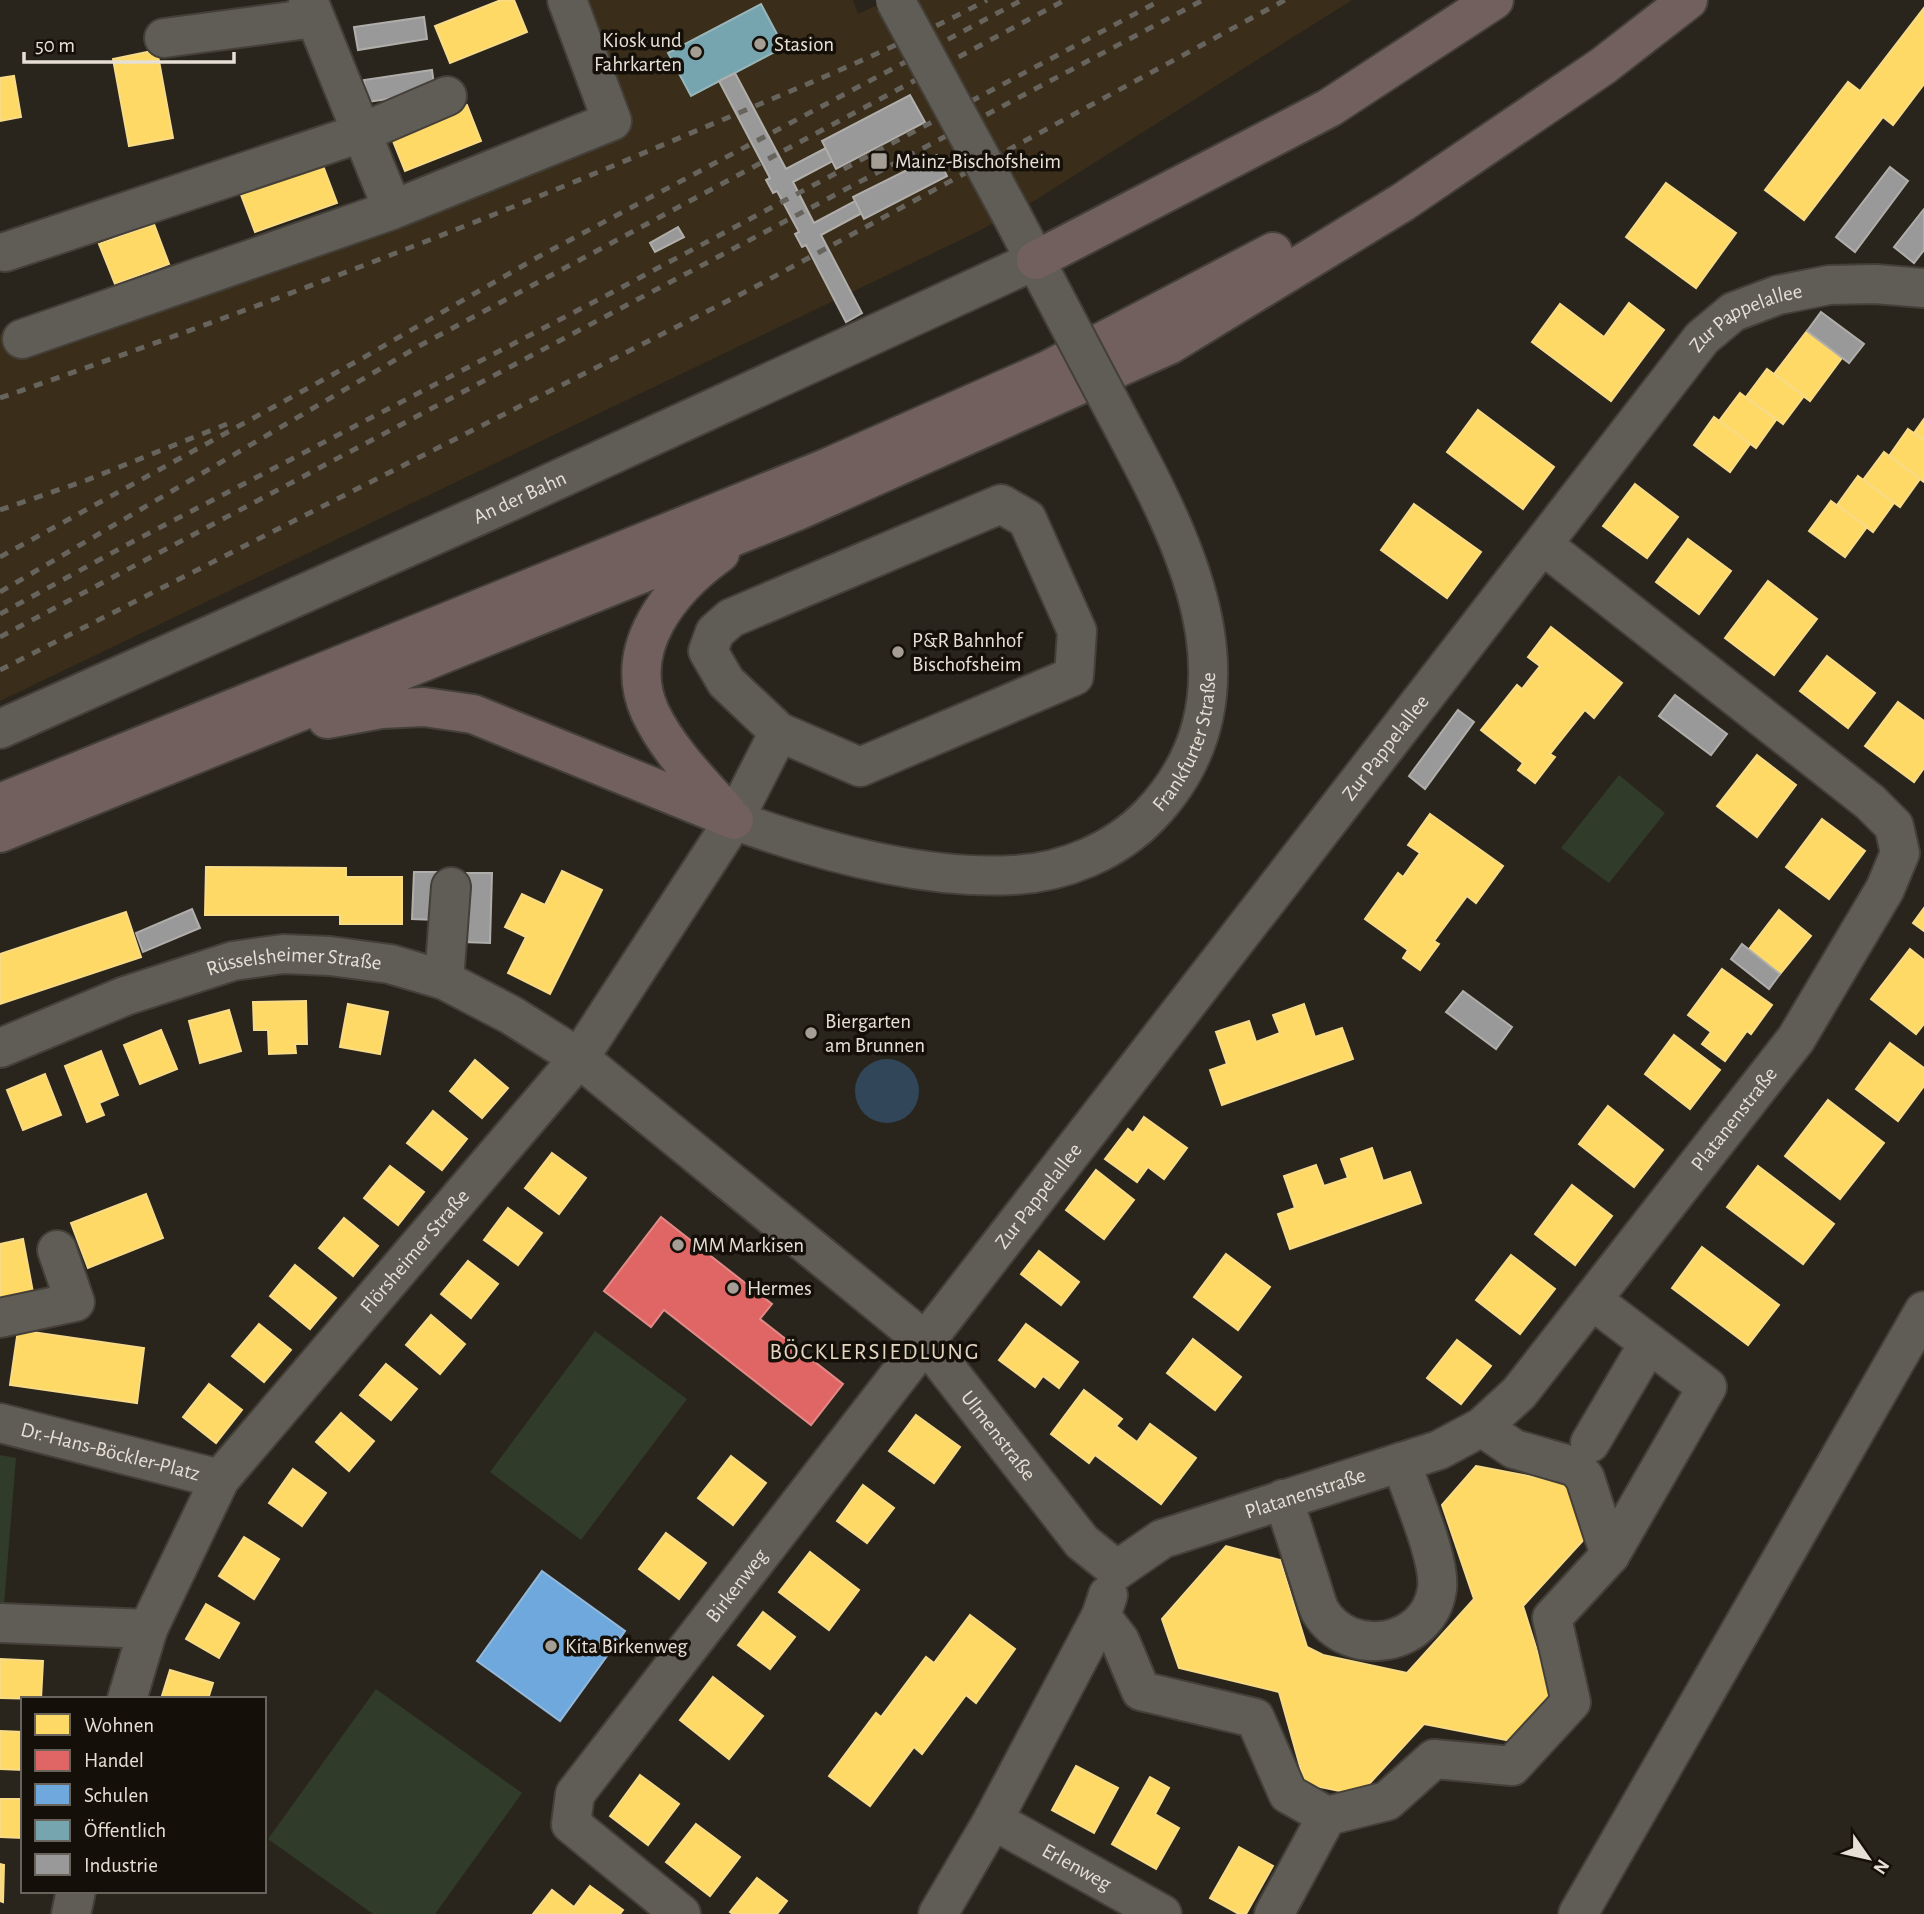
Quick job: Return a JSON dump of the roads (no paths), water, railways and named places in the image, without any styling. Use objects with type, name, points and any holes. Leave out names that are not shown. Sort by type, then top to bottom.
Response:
[{"type":"highway","points":[[1036,260],[1328,108],[1494,0]]},
{"type":"highway","points":[[0,803],[829,467],[1046,371],[1292,242],[1521,94],[1646,0]]},
{"type":"highway","points":[[0,833],[797,511],[1169,345],[1402,202],[1603,66],[1688,0]]},
{"type":"highway","points":[[734,820],[676,754],[649,710],[641,666],[645,643],[663,608],[682,585],[718,555],[797,511]]},
{"type":"highway","points":[[243,735],[381,709],[424,707],[473,714],[734,820]]},
{"type":"street","points":[[22,339],[392,210],[612,121],[567,0]]},
{"type":"street","name":"Frankfurter Straße","points":[[734,820],[799,843],[867,859],[971,876],[1016,875],[1079,862],[1123,838],[1143,822],[1175,785],[1198,740],[1208,690],[1206,636],[1200,607],[1189,562],[1169,515],[1012,214],[895,0]]},
{"type":"street","points":[[164,38],[312,5],[386,194]]},
{"type":"street","points":[[5,252],[361,134],[447,96]]},
{"type":"street","name":"An der Bahn","points":[[0,729],[513,501],[1036,260]]},
{"type":"street","name":"Zur Pappelallee","points":[[925,1341],[1702,338],[1733,312],[1778,295],[1829,285],[1875,284],[1924,288]]},
{"type":"street","points":[[1001,504],[1027,519],[1077,631],[1074,676],[860,767],[779,732],[726,682],[708,651],[715,632],[731,618],[1001,504]]},
{"type":"street","name":"Platanenstraße","points":[[1117,1570],[1162,1539],[1439,1450],[1482,1427],[1519,1393],[1796,1039],[1885,889],[1900,853],[1894,826],[1870,803],[1543,545]]},
{"type":"street","name":"Flörsheimer Straße","points":[[128,1697],[148,1629],[220,1479],[579,1058],[734,820],[779,732]]},
{"type":"street","points":[[444,980],[451,887]]},
{"type":"street","name":"Rüsselsheimer Straße","points":[[0,1048],[125,996],[233,961],[283,954],[330,956],[390,964],[444,980],[511,1015],[579,1058]]},
{"type":"street","name":"Ulmenstraße","points":[[579,1058],[925,1341],[1082,1542],[1117,1570]]},
{"type":"street","points":[[0,1318],[75,1302],[57,1250]]},
{"type":"street","points":[[1101,1616],[1120,1641],[1141,1692],[1255,1718],[1288,1794],[1328,1816],[1387,1801],[1434,1759],[1512,1766],[1571,1702],[1552,1618],[1610,1555],[1707,1387],[1592,1300]]},
{"type":"street","points":[[1578,1914],[1924,1311]]},
{"type":"street","name":"Birkenweg","points":[[670,1911],[571,1824],[575,1794],[925,1341]]},
{"type":"street","points":[[1590,1443],[1649,1343]]},
{"type":"street","name":"Dr.-Hans-Böckler-Platz","points":[[0,1423],[220,1479]]},
{"type":"street","points":[[1482,1427],[1514,1449],[1576,1467],[1585,1478],[1610,1555]]},
{"type":"street","points":[[1283,1499],[1320,1610],[1334,1627],[1353,1639],[1375,1643],[1396,1639],[1415,1628],[1430,1611],[1437,1590],[1437,1568],[1401,1462]]},
{"type":"street","points":[[938,1914],[993,1820],[1101,1616],[1117,1570]]},
{"type":"street","points":[[0,1623],[148,1629]]},
{"type":"street","points":[[1275,1914],[1328,1816]]},
{"type":"street","name":"Erlenweg","points":[[993,1820],[1162,1914]]},
{"type":"street","points":[[71,1914],[76,1893]]},
{"type":"water","points":[[881,1059],[893,1059],[910,1068],[917,1079],[917,1103],[910,1114],[893,1123],[881,1123],[869,1118],[860,1109],[855,1097],[855,1085],[860,1073],[869,1064]]},
{"type":"railway","points":[[0,398],[251,308],[500,212],[828,75],[987,0]]},
{"type":"railway","points":[[0,557],[361,359],[538,257],[1022,0]]},
{"type":"railway","points":[[0,592],[419,346],[1065,0]]},
{"type":"railway","points":[[0,614],[1161,0]]},
{"type":"railway","points":[[0,637],[1203,0]]},
{"type":"railway","points":[[0,670],[753,288],[1285,0]]},
{"type":"railway","points":[[0,510],[87,480],[227,424]]},
{"type":"place","name":"Stasion","points":[[760,44]]},
{"type":"place","name":"Kiosk und Fahrkarten","points":[[696,52]]},
{"type":"place","name":"Mainz-Bischofsheim","points":[[879,161]]},
{"type":"place","name":"P&R Bahnhof Bischofsheim","points":[[898,652]]},
{"type":"place","name":"Biergarten am Brunnen","points":[[811,1033]]},
{"type":"place","name":"MM Markisen","points":[[678,1245]]},
{"type":"place","name":"Hermes","points":[[733,1288]]},
{"type":"place","name":"Kita Birkenweg","points":[[551,1646]]},
{"type":"district","name":"BÖCKLERSIEDLUNG","points":[[875,1351]]}]
